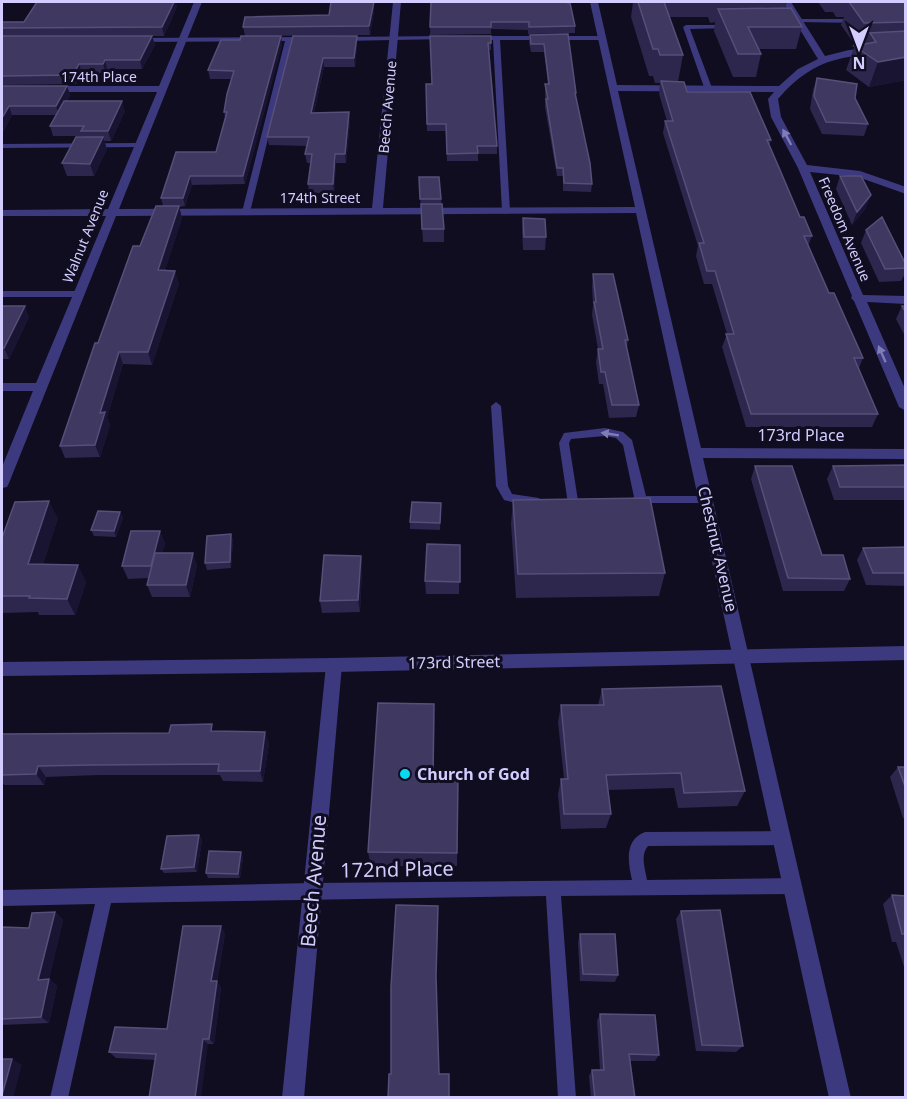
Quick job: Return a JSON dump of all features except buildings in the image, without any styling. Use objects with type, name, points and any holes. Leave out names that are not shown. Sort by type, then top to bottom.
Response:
[{"type":"street","name":"Walnut Avenue","points":[[2,483],[110,212],[198,2]]},
{"type":"street","name":"Beech Avenue","points":[[377,212],[397,2]]},
{"type":"street","name":"Chestnut Avenue","points":[[594,2],[840,1098]]},
{"type":"street","points":[[787,2],[824,60]]},
{"type":"street","points":[[613,88],[780,90],[798,70],[839,53],[906,50]]},
{"type":"street","name":"174th Place","points":[[36,89],[161,89]]},
{"type":"street","name":"Freedom Avenue","points":[[780,90],[773,99],[776,117],[803,168],[857,298],[906,407]]},
{"type":"street","points":[[803,168],[860,174],[906,191]]},
{"type":"street","name":"174th Street","points":[[2,213],[639,210]]},
{"type":"street","points":[[857,298],[906,300]]},
{"type":"street","points":[[2,387],[40,387]]},
{"type":"street","name":"173rd Place","points":[[697,453],[906,454]]},
{"type":"street","name":"173rd Street","points":[[2,669],[334,665],[906,653]]},
{"type":"street","name":"Beech Avenue","points":[[293,1098],[334,665]]},
{"type":"lane","points":[[791,27],[801,24],[870,21]]},
{"type":"lane","points":[[708,88],[686,27],[732,27]]},
{"type":"lane","points":[[336,39],[451,38]]},
{"type":"lane","points":[[474,38],[601,38]]},
{"type":"lane","points":[[496,38],[506,211]]},
{"type":"lane","points":[[246,212],[289,39]]},
{"type":"lane","points":[[133,40],[312,39]]},
{"type":"lane","points":[[2,146],[138,145]]},
{"type":"lane","points":[[2,294],[78,294]]},
{"type":"lane","points":[[496,406],[502,486],[508,496],[524,501],[543,501]]},
{"type":"lane","points":[[572,501],[564,443],[568,436],[574,434],[605,432],[619,435],[628,443],[641,500]]},
{"type":"lane","points":[[623,500],[707,500]]},
{"type":"lane","points":[[641,888],[636,850],[638,843],[645,839],[782,838]]},
{"type":"lane","name":"172nd Place","points":[[2,898],[312,891],[792,886]]},
{"type":"lane","points":[[553,889],[567,1098]]},
{"type":"lane","points":[[59,1098],[105,895]]},
{"type":"place","name":"Church of God","points":[[405,774]]}]
